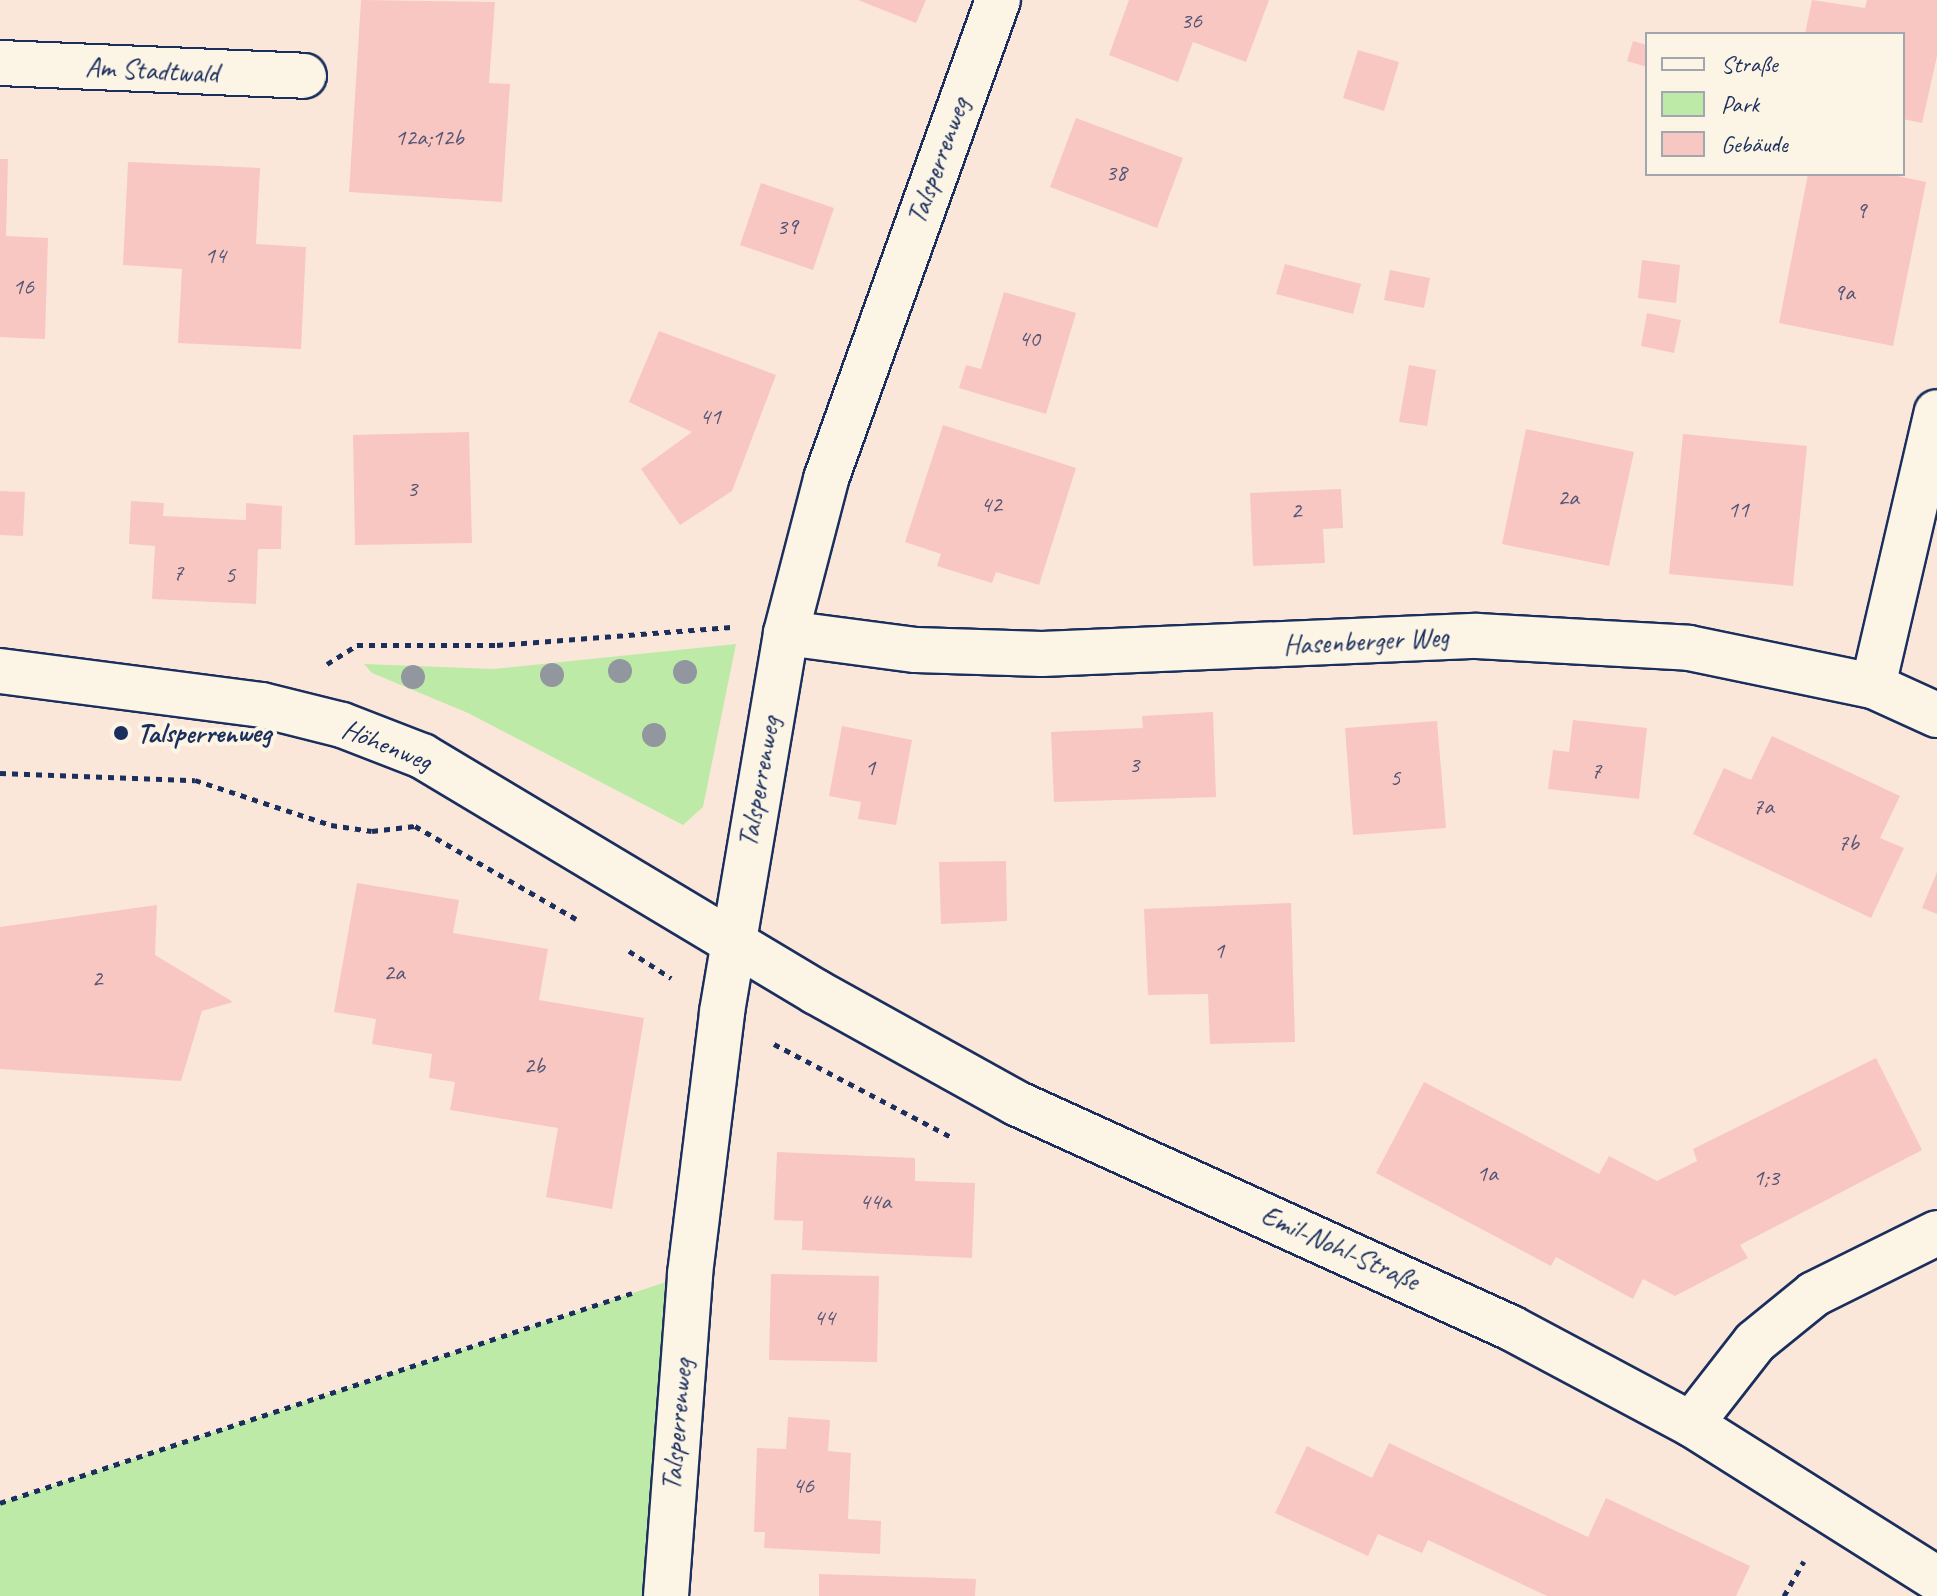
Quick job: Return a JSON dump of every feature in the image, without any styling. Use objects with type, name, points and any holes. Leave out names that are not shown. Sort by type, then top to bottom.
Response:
[{"type":"street","name":"Talsperrenweg","points":[[666,1596],[690,1274],[731,941],[786,633],[826,479],[998,0]]},
{"type":"street","name":"Am Stadtwald","points":[[0,63],[304,76]]},
{"type":"street","points":[[1873,686],[1937,412]]},
{"type":"street","name":"Hasenberger Weg","points":[[786,633],[916,650],[1042,654],[1477,636],[1689,648],[1873,686],[1937,715]]},
{"type":"street","name":"Höhenweg","points":[[0,671],[262,705],[342,725],[422,756],[731,941]]},
{"type":"street","name":"Emil-Nohl-Straße","points":[[731,941],[1016,1103],[1393,1269],[1691,1424],[1937,1579]]},
{"type":"street","points":[[1691,1424],[1755,1342],[1814,1294],[1937,1233]]},
{"type":"path","points":[[262,705],[357,645],[497,645],[749,626],[786,633]]},
{"type":"path","points":[[0,773],[195,780],[331,825],[372,831],[415,826]]},
{"type":"path","points":[[0,1503],[690,1274]]},
{"type":"green space","points":[[736,644],[703,807],[683,825],[468,713],[372,673],[364,664],[494,669]]},
{"type":"green space","points":[[690,1274],[666,1596],[0,1596],[0,1503]]},
{"type":"building","points":[[361,0],[495,2],[489,83],[510,84],[502,202],[349,192]]},
{"type":"building","points":[[858,0],[926,0],[916,23]]},
{"type":"building","points":[[1129,0],[1269,0],[1246,62],[1193,42],[1178,82],[1109,55]]},
{"type":"building","points":[[1812,0],[1865,8],[1867,0],[1937,0],[1937,56],[1922,123],[1905,119],[1905,32],[1805,32]]},
{"type":"building","points":[[1633,41],[1645,44],[1645,66],[1627,61]]},
{"type":"building","points":[[1358,50],[1399,62],[1384,111],[1343,98]]},
{"type":"building","points":[[1076,118],[1183,158],[1157,228],[1050,187]]},
{"type":"building","points":[[0,159],[8,159],[6,236],[48,238],[45,339],[0,337]]},
{"type":"building","points":[[128,162],[260,168],[256,244],[306,247],[301,349],[178,343],[182,269],[123,265]]},
{"type":"building","points":[[1808,176],[1898,176],[1926,182],[1893,346],[1779,323]]},
{"type":"building","points":[[761,183],[834,208],[813,270],[740,245]]},
{"type":"building","points":[[1642,260],[1680,265],[1676,303],[1638,298]]},
{"type":"building","points":[[1285,264],[1361,284],[1353,314],[1276,294]]},
{"type":"building","points":[[1390,270],[1430,278],[1424,308],[1384,300]]},
{"type":"building","points":[[1004,292],[1076,313],[1046,414],[959,388],[966,365],[981,369]]},
{"type":"building","points":[[1647,313],[1681,320],[1674,353],[1641,346]]},
{"type":"building","points":[[659,331],[776,375],[732,491],[680,525],[641,469],[692,432],[629,402]]},
{"type":"building","points":[[1409,365],[1436,370],[1427,426],[1399,422]]},
{"type":"building","points":[[943,425],[1076,468],[1039,585],[996,572],[992,583],[937,566],[941,554],[905,542]]},
{"type":"building","points":[[1526,429],[1634,452],[1609,566],[1502,544]]},
{"type":"building","points":[[469,432],[472,543],[355,545],[353,435]]},
{"type":"building","points":[[1683,434],[1807,446],[1793,586],[1669,574]]},
{"type":"building","points":[[1341,489],[1343,528],[1323,529],[1325,563],[1253,566],[1250,493]]},
{"type":"building","points":[[0,491],[25,492],[23,536],[0,535]]},
{"type":"building","points":[[131,501],[164,503],[163,516],[246,520],[246,503],[282,506],[281,549],[258,549],[256,604],[152,599],[155,546],[129,544]]},
{"type":"building","points":[[1213,712],[1216,797],[1054,802],[1051,732],[1143,728],[1142,716]]},
{"type":"building","points":[[1573,720],[1647,728],[1639,799],[1548,789],[1553,750],[1569,752]]},
{"type":"building","points":[[1437,721],[1446,828],[1353,835],[1345,728]]},
{"type":"building","points":[[842,726],[912,740],[896,825],[858,819],[861,802],[829,796]]},
{"type":"building","points":[[1772,736],[1900,796],[1880,838],[1904,848],[1871,918],[1693,834],[1724,768],[1751,780]]},
{"type":"building","points":[[1006,861],[1007,921],[941,924],[939,862]]},
{"type":"building","points":[[1937,872],[1937,914],[1922,908]]},
{"type":"building","points":[[357,883],[459,900],[453,933],[548,949],[539,1000],[644,1018],[612,1209],[546,1197],[558,1128],[450,1110],[455,1082],[429,1078],[432,1054],[372,1044],[376,1019],[334,1012]]},
{"type":"building","points":[[1291,903],[1295,1042],[1210,1044],[1208,994],[1148,995],[1144,909]]},
{"type":"building","points":[[157,905],[155,955],[233,1002],[202,1011],[181,1081],[0,1069],[0,927]]},
{"type":"building","points":[[1876,1058],[1922,1150],[1740,1245],[1748,1258],[1675,1296],[1643,1279],[1633,1299],[1556,1257],[1551,1266],[1376,1173],[1424,1082],[1599,1174],[1609,1156],[1657,1181],[1697,1161],[1693,1149]]},
{"type":"building","points":[[777,1152],[915,1158],[915,1181],[975,1183],[972,1258],[802,1250],[803,1221],[774,1220]]},
{"type":"building","points":[[771,1274],[879,1276],[877,1362],[769,1360]]},
{"type":"building","points":[[788,1417],[830,1420],[828,1451],[851,1453],[848,1519],[881,1521],[880,1554],[764,1548],[765,1532],[754,1532],[757,1448],[786,1449]]},
{"type":"building","points":[[1389,1443],[1588,1537],[1606,1498],[1750,1566],[1736,1596],[1547,1596],[1428,1540],[1422,1553],[1378,1534],[1368,1556],[1275,1513],[1307,1446],[1372,1478]]},
{"type":"building","points":[[819,1574],[976,1579],[975,1596],[819,1596]]},
{"type":"place","name":"Talsperrenweg","points":[[121,733]]}]
